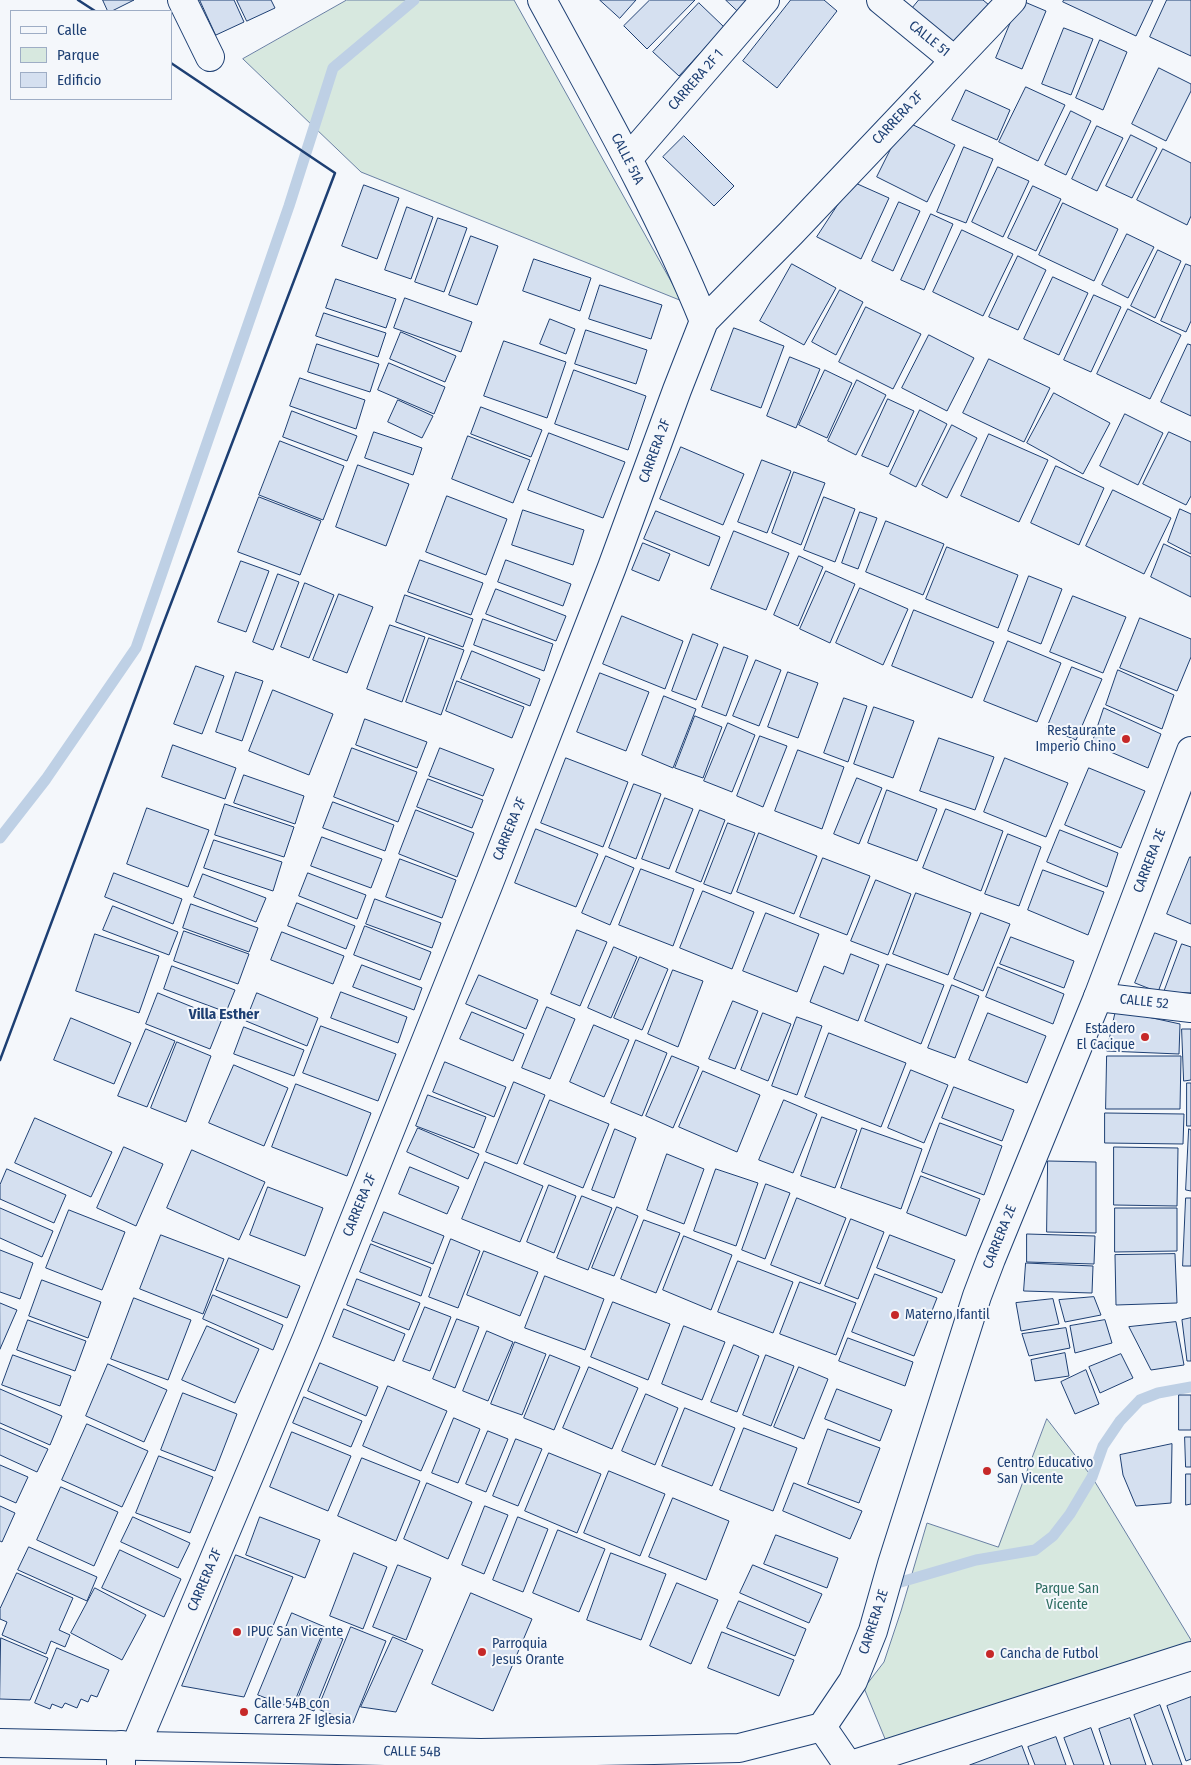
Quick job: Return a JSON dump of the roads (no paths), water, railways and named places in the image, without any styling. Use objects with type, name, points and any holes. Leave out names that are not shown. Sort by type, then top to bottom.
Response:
[{"type":"street","points":[[182,0],[210,57]]},
{"type":"street","name":"CALLE 51A","points":[[542,0],[628,159],[690,285],[704,321]]},
{"type":"street","name":"CARRERA 2F 1","points":[[628,159],[765,0]]},
{"type":"street","name":"CALLE 51","points":[[881,0],[954,60]]},
{"type":"street","name":"CARRERA 2F","points":[[126,1752],[307,1338],[612,567],[704,321],[791,233],[1012,0]]},
{"type":"street","name":"CARRERA 2E","points":[[822,1727],[853,1682],[873,1631],[892,1564],[977,1296],[1047,1119],[1098,997],[1191,751]]},
{"type":"street","name":"CALLE 52","points":[[1098,997],[1191,1008]]},
{"type":"street","points":[[822,1727],[849,1765],[1191,1656]]},
{"type":"street","name":"CALLE 54B","points":[[0,1743],[126,1752],[276,1757],[654,1758],[739,1748],[822,1727]]},
{"type":"waterway","points":[[0,838],[46,779],[136,648],[289,206],[333,68],[414,0]]},
{"type":"waterway","points":[[887,1586],[976,1560],[1035,1550],[1053,1536],[1070,1514],[1092,1477],[1103,1446],[1120,1421],[1140,1400],[1158,1393],[1191,1387]]},
{"type":"place","name":"Restaurante Imperio Chino","points":[[1126,739]]},
{"type":"place","name":"Estadero El Cacique","points":[[1145,1037]]},
{"type":"place","name":"Materno Ifantil","points":[[895,1315]]},
{"type":"place","name":"Centro Educativo San Vicente","points":[[987,1471]]},
{"type":"place","name":"IPUC San Vicente","points":[[237,1632]]},
{"type":"place","name":"Parroquia Jesus Orante","points":[[482,1652]]},
{"type":"place","name":"Cancha de Futbol","points":[[990,1654]]},
{"type":"place","name":"Calle 54B con Carrera 2F Iglesia","points":[[244,1712]]},
{"type":"district","name":"Villa Esther","points":[[224,1015]]},
{"type":"park label","name":"Parque San Vicente","points":[[1067,1598]]}]
